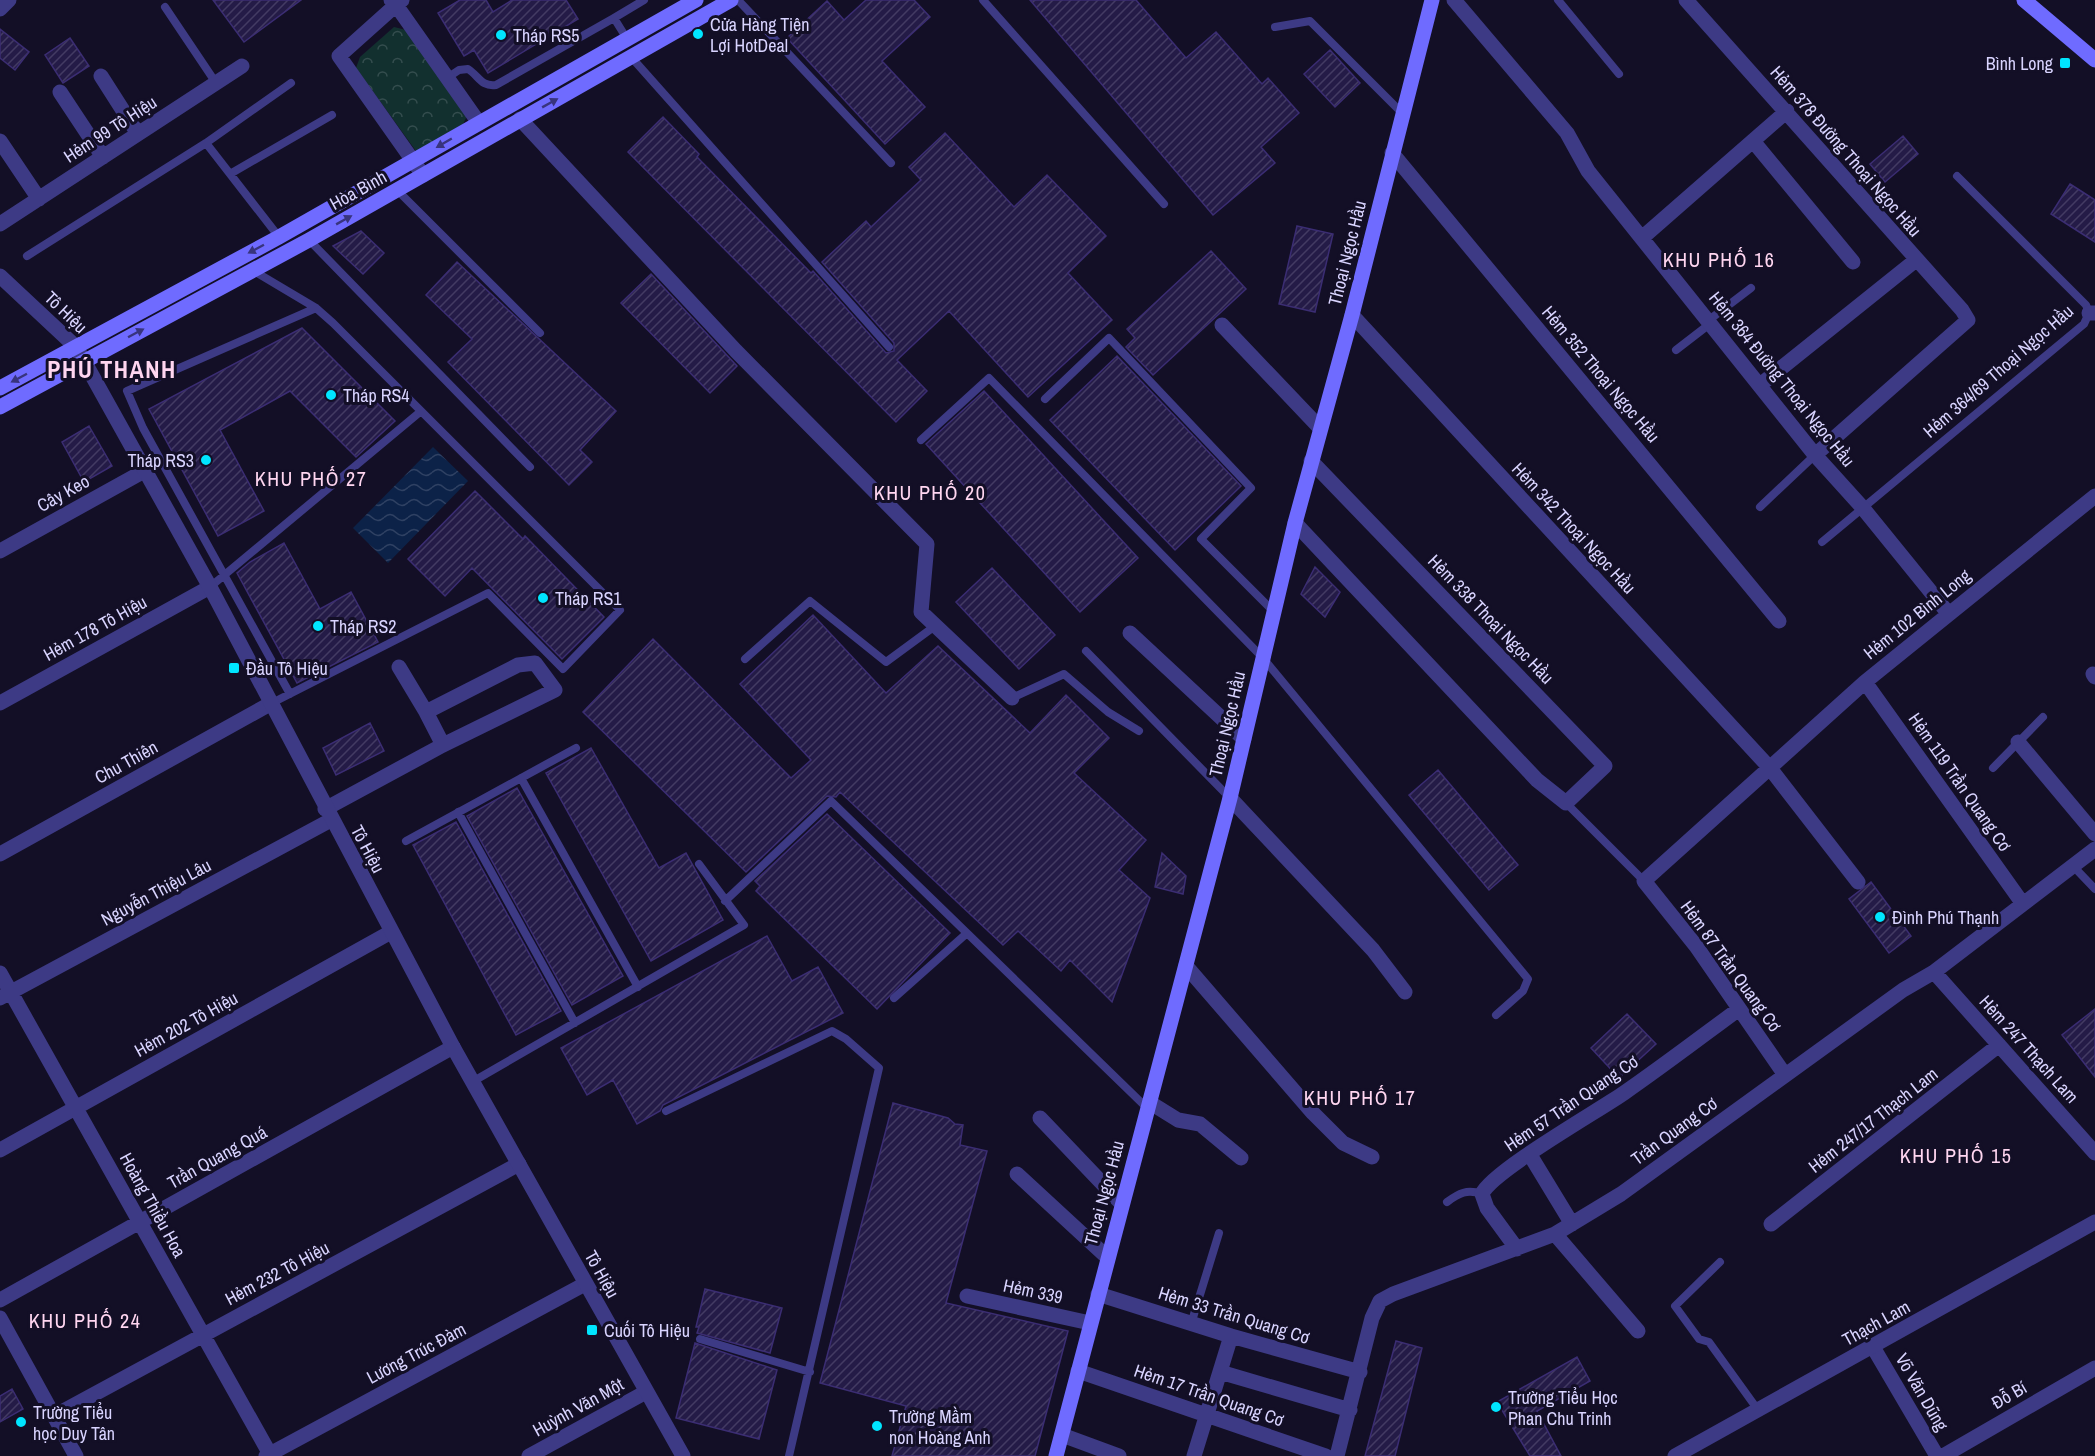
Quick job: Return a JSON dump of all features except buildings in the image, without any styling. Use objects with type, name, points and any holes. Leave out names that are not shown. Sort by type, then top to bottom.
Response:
[{"type":"main road","name":"Hòa Bình","points":[[0,388],[279,237],[696,0]]},
{"type":"main road","name":"Hòa Bình","points":[[0,407],[309,240],[731,0]]},
{"type":"main road","name":"Thoại Ngọc Hầu","points":[[1056,1456],[1230,798],[1295,522],[1352,315],[1432,0]]},
{"type":"main road","points":[[2024,0],[2095,60]]},
{"type":"street","points":[[0,9],[9,0]]},
{"type":"street","name":"Hẻm 364 Đường Thoại Ngọc Hầu","points":[[1454,0],[1567,133],[1588,171],[1815,455],[1862,507],[1948,613]]},
{"type":"street","name":"Hẻm 378 Đường Thoại Ngọc Hầu","points":[[1686,0],[1787,111],[1962,310],[1968,320],[1961,329],[1815,455]]},
{"type":"street","points":[[423,174],[339,56],[396,2],[479,123]]},
{"type":"street","name":"Hẻm 99 Tô Hiệu","points":[[0,224],[242,66]]},
{"type":"street","points":[[101,76],[138,134]]},
{"type":"street","points":[[60,92],[103,157]]},
{"type":"street","points":[[1642,237],[1787,111]]},
{"type":"street","points":[[520,119],[736,351],[927,544],[921,612],[1012,698]]},
{"type":"street","points":[[0,141],[39,199]]},
{"type":"street","points":[[1753,141],[1853,262]]},
{"type":"street","name":"Hẻm 352 Thoại Ngọc Hầu","points":[[1392,153],[1779,621]]},
{"type":"street","points":[[1760,385],[1916,260]]},
{"type":"street","name":"Tô Hiệu","points":[[0,276],[76,347],[210,587],[328,815],[472,1082],[683,1456]]},
{"type":"street","name":"Hẻm 342 Thoại Ngọc Hầu","points":[[1352,315],[1769,767],[1858,882]]},
{"type":"street","points":[[1222,325],[1320,428]]},
{"type":"street","name":"Hẻm 338 Thoại Ngọc Hầu","points":[[1311,460],[1605,766],[1566,803]]},
{"type":"street","name":"Cây Keo","points":[[0,551],[146,470]]},
{"type":"street","name":"Hẻm 102 Bình Long","points":[[1644,881],[1865,682],[2095,496]]},
{"type":"street","points":[[1295,522],[1537,780],[1566,803]]},
{"type":"street","name":"Hẻm 178 Tô Hiệu","points":[[0,703],[210,587]]},
{"type":"street","points":[[1130,633],[1244,739]]},
{"type":"street","name":"Nguyễn Thiệu Lâu","points":[[6,995],[328,815],[443,745],[555,690],[535,663],[518,665],[426,712]]},
{"type":"street","points":[[399,667],[443,745]]},
{"type":"street","name":"Hẻm 119 Trần Quang Cơ","points":[[1865,682],[2023,904]]},
{"type":"street","name":"Chu Thiên","points":[[0,854],[270,704]]},
{"type":"street","points":[[2018,742],[2095,834]]},
{"type":"street","points":[[1230,798],[1373,950],[1405,992]]},
{"type":"street","name":"Trần Quang Cơ","points":[[1337,1456],[1372,1318],[1380,1301],[1393,1294],[1555,1234],[1621,1194],[1903,990],[1934,972],[2095,849]]},
{"type":"street","name":"Hẻm 87 Trần Quang Cơ","points":[[1644,881],[1696,946],[1785,1075]]},
{"type":"street","name":"Hẻm 202 Tô Hiệu","points":[[0,1150],[391,932]]},
{"type":"street","points":[[1186,966],[1313,1113],[1343,1143],[1372,1158]]},
{"type":"street","name":"Hẻm 247 Thạch Lam","points":[[1934,972],[2095,1153]]},
{"type":"street","name":"Hoàng Thiều Hoa","points":[[0,973],[6,995],[76,1108],[269,1455]]},
{"type":"street","name":"Hẻm 57 Trần Quang Cơ","points":[[1482,1194],[1489,1182],[1622,1094],[1740,1009]]},
{"type":"street","name":"Hẻm 247/17 Thạch Lam","points":[[1771,1224],[1999,1045]]},
{"type":"street","name":"Trần Quang Quá","points":[[0,1300],[453,1047]]},
{"type":"street","points":[[1148,1105],[1178,1120],[1200,1124],[1241,1158]]},
{"type":"street","points":[[1040,1118],[1122,1203]]},
{"type":"street","points":[[1530,1155],[1572,1224]]},
{"type":"street","name":"Hẻm 232 Tô Hiệu","points":[[54,1416],[519,1164]]},
{"type":"street","points":[[1017,1174],[1107,1257]]},
{"type":"street","points":[[1482,1194],[1486,1208],[1517,1249]]},
{"type":"street","name":"Thạch Lam","points":[[1675,1456],[2095,1222]]},
{"type":"street","points":[[1555,1234],[1638,1331]]},
{"type":"street","name":"Lương Trúc Đàm","points":[[269,1455],[585,1284]]},
{"type":"street","name":"Hẻm 33 Trần Quang Cơ","points":[[1098,1294],[1231,1336],[1360,1372]]},
{"type":"street","name":"Hẻm 339","points":[[967,1296],[1090,1323]]},
{"type":"street","points":[[0,1318],[76,1456]]},
{"type":"street","points":[[1194,1456],[1231,1336]]},
{"type":"street","name":"Võ Văn Dũng","points":[[1873,1347],[1937,1456]]},
{"type":"street","name":"Đỗ Bí","points":[[1943,1456],[2095,1368]]},
{"type":"street","name":"Hẻm 17 Trần Quang Cơ","points":[[1078,1371],[1326,1456]]},
{"type":"street","points":[[1220,1372],[1350,1410]]},
{"type":"street","name":"Huỳnh Văn Một","points":[[529,1456],[646,1392]]},
{"type":"street","points":[[1062,1435],[1119,1456]]},
{"type":"lane","points":[[447,78],[459,70],[468,69],[488,86],[496,85],[644,0]]},
{"type":"lane","points":[[738,0],[891,163]]},
{"type":"lane","points":[[983,0],[1164,204]]},
{"type":"lane","points":[[1558,0],[1619,74]]},
{"type":"lane","points":[[165,7],[216,83]]},
{"type":"lane","points":[[614,18],[627,39]]},
{"type":"lane","points":[[1275,27],[1310,21],[1402,113]]},
{"type":"lane","points":[[632,58],[889,347]]},
{"type":"lane","points":[[27,256],[206,143],[291,83]]},
{"type":"lane","points":[[230,174],[332,115]]},
{"type":"lane","points":[[206,143],[279,237]]},
{"type":"lane","name":"Hẻm 364/69 Thoại Ngọc Hầu","points":[[1822,542],[2084,324],[2092,313],[1957,176]]},
{"type":"lane","points":[[397,190],[540,333]]},
{"type":"lane","points":[[309,240],[531,467]]},
{"type":"lane","points":[[252,270],[316,308],[620,610],[563,669],[488,593],[270,704]]},
{"type":"lane","points":[[1676,350],[1751,288]]},
{"type":"lane","points":[[290,694],[143,428],[127,391],[316,308]]},
{"type":"lane","points":[[1045,399],[1109,338],[1251,488],[1202,539],[1274,612]]},
{"type":"lane","points":[[921,440],[989,378],[1263,658],[1528,979],[1523,991],[1497,1015]]},
{"type":"lane","points":[[210,587],[420,412]]},
{"type":"lane","points":[[1760,507],[1815,455]]},
{"type":"lane","points":[[746,658],[810,601],[886,662],[935,626]]},
{"type":"lane","points":[[1086,651],[1230,798]]},
{"type":"lane","points":[[1012,698],[1064,674],[1108,712],[1139,730]]},
{"type":"lane","points":[[1993,768],[2043,717]]},
{"type":"lane","points":[[406,841],[576,748]]},
{"type":"lane","points":[[521,778],[638,987]]},
{"type":"lane","points":[[725,901],[831,801],[966,934],[1148,1105]]},
{"type":"lane","points":[[1566,803],[1644,881]]},
{"type":"lane","points":[[458,812],[575,1023]]},
{"type":"lane","points":[[472,1082],[744,925],[699,864]]},
{"type":"lane","points":[[2073,866],[2095,889]]},
{"type":"lane","points":[[894,998],[966,934]]},
{"type":"lane","points":[[666,1111],[832,1031],[846,1039],[879,1068],[789,1456]]},
{"type":"lane","points":[[1447,1202],[1460,1193],[1473,1191],[1482,1194]]},
{"type":"lane","points":[[1191,1324],[1219,1233]]},
{"type":"lane","points":[[1720,1262],[1675,1306],[1699,1339],[1709,1342],[1758,1410]]},
{"type":"lane","points":[[700,1340],[810,1372]]},
{"type":"green space","points":[[394,27],[406,30],[467,116],[463,124],[416,151],[356,68],[360,57]]},
{"type":"water","points":[[433,447],[468,481],[388,563],[353,528]]},
{"type":"place","name":"Cửa Hàng Tiện Lợi HotDeal","points":[[698,34]]},
{"type":"place","name":"Tháp RS5","points":[[501,35]]},
{"type":"place","name":"Bình Long","points":[[2065,63]]},
{"type":"place","name":"Tháp RS4","points":[[331,395]]},
{"type":"place","name":"Tháp RS3","points":[[206,460]]},
{"type":"place","name":"Tháp RS1","points":[[543,598]]},
{"type":"place","name":"Tháp RS2","points":[[318,626]]},
{"type":"place","name":"Đầu Tô Hiệu","points":[[234,668]]},
{"type":"place","name":"Đình Phú Thạnh","points":[[1880,917]]},
{"type":"place","name":"Cuối Tô Hiệu","points":[[592,1330]]},
{"type":"place","name":"Trường Tiểu Học Phan Chu Trinh","points":[[1496,1407]]},
{"type":"place","name":"Trường Tiểu học Duy Tân","points":[[21,1422]]},
{"type":"place","name":"Trường Mầm non Hoàng Anh","points":[[877,1426]]},
{"type":"district","name":"KHU PHỐ 16","points":[[1719,259]]},
{"type":"district","name":"PHÚ THẠNH","points":[[112,369]]},
{"type":"district","name":"KHU PHỐ 27","points":[[311,478]]},
{"type":"district","name":"KHU PHỐ 20","points":[[930,492]]},
{"type":"district","name":"KHU PHỐ 17","points":[[1360,1097]]},
{"type":"district","name":"KHU PHỐ 15","points":[[1956,1155]]},
{"type":"district","name":"KHU PHỐ 24","points":[[85,1320]]}]
